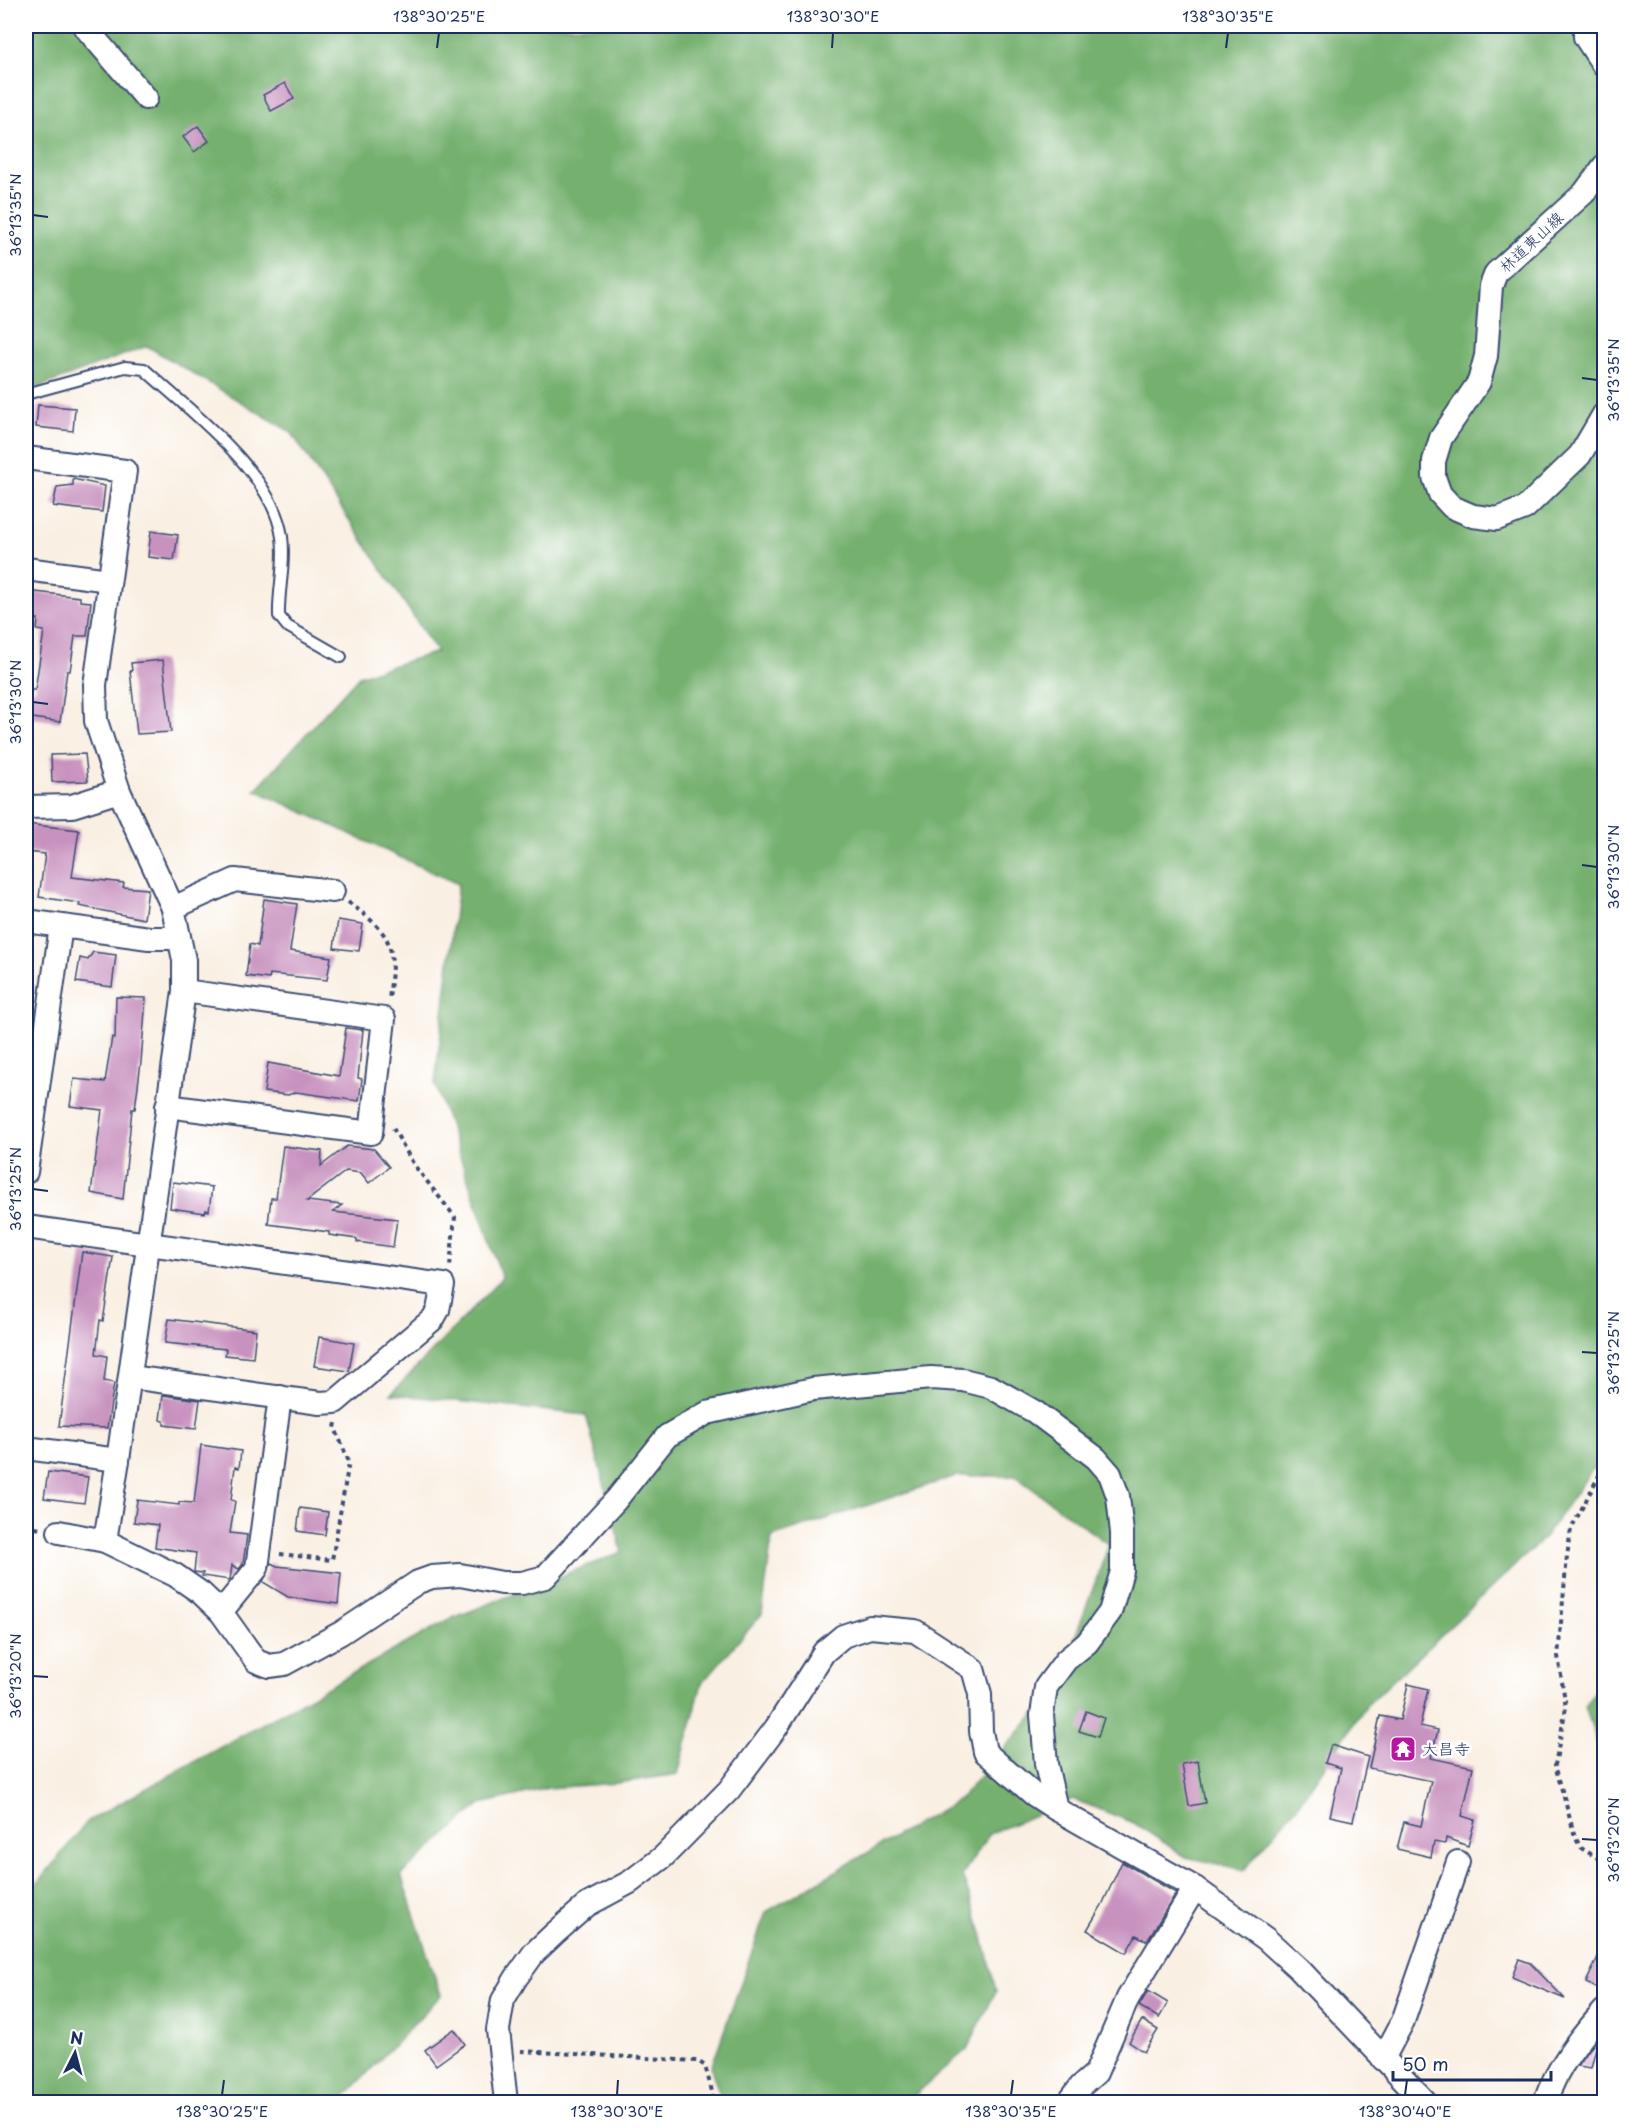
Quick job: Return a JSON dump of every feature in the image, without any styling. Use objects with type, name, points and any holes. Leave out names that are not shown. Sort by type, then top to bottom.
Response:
[{"type":"street","points":[[84,26],[146,98]]},
{"type":"street","points":[[1585,26],[1585,37],[1605,66]]},
{"type":"street","name":"林道東山線","points":[[1605,166],[1584,193],[1496,273],[1491,286],[1486,356],[1479,382],[1441,438],[1434,461],[1434,477],[1440,494],[1452,507],[1473,516],[1497,519],[1525,508],[1580,455],[1605,414]]},
{"type":"street","points":[[26,458],[124,471],[95,704],[99,734],[119,791],[173,908],[184,960],[183,991],[105,1541]]},
{"type":"street","points":[[26,569],[109,580]]},
{"type":"street","points":[[26,807],[72,806],[119,791]]},
{"type":"street","points":[[173,908],[235,880],[333,891]]},
{"type":"street","points":[[26,921],[149,938],[179,938]]},
{"type":"street","points":[[26,1172],[60,926]]},
{"type":"street","points":[[167,1106],[371,1133],[384,1019],[183,991]]},
{"type":"street","points":[[26,1227],[442,1285],[438,1310],[433,1319],[335,1402],[320,1403],[130,1377]]},
{"type":"street","points":[[58,1532],[105,1541],[175,1575],[201,1593],[221,1612],[256,1661],[269,1666],[284,1664],[341,1633],[418,1582],[432,1577],[460,1575],[502,1583],[522,1583],[545,1577],[616,1500],[667,1436],[706,1413],[813,1389],[930,1378],[963,1380],[991,1387],[1035,1412],[1096,1458],[1110,1474],[1118,1496],[1122,1533],[1122,1571],[1110,1612],[1087,1642],[1066,1660],[1046,1687],[1042,1714],[1046,1764],[1056,1809]]},
{"type":"street","points":[[221,1612],[255,1573],[280,1397]]},
{"type":"street","points":[[26,1448],[118,1460]]},
{"type":"street","points":[[506,2103],[497,2041],[502,2000],[534,1953],[588,1905],[630,1882],[663,1857],[729,1790],[776,1728],[824,1652],[843,1636],[870,1627],[915,1631],[973,1669],[980,1694],[981,1731],[985,1752],[1033,1794],[1195,1888],[1266,1939],[1299,1969],[1425,2103]]},
{"type":"street","points":[[1383,2059],[1403,2021],[1458,1862]]},
{"type":"street","points":[[1069,2103],[1081,2086],[1096,2073],[1108,2039],[1128,1998],[1195,1888]]},
{"type":"street","points":[[1545,2103],[1550,2087],[1576,2043],[1605,2011]]},
{"type":"lane","points":[[26,394],[125,367],[144,369],[246,463],[277,517],[282,537],[283,565],[279,616],[287,626],[341,657]]},
{"type":"path","points":[[333,891],[379,927],[390,945],[393,966],[384,1019]]},
{"type":"path","points":[[374,1108],[391,1126],[414,1165],[455,1217],[448,1277],[442,1285]]},
{"type":"path","points":[[259,1551],[332,1560],[349,1462],[336,1428],[338,1409],[335,1402]]},
{"type":"path","points":[[1605,1466],[1571,1529],[1558,1631],[1558,1656],[1566,1707],[1555,1765],[1575,1837],[1581,1848],[1605,1862]]},
{"type":"path","points":[[497,2041],[509,2043],[516,2051],[698,2061],[705,2066],[715,2103]]},
{"type":"green space","points":[[26,26],[1604,26],[1604,1453],[1544,1538],[1365,1707],[1299,1804],[1244,1870],[1186,1857],[1134,1823],[1073,1799],[989,1834],[962,1875],[982,1933],[996,1991],[967,2049],[907,2102],[722,2102],[711,2068],[766,1912],[960,1799],[1055,1691],[1109,1545],[1015,1476],[956,1476],[772,1537],[762,1614],[702,1683],[678,1774],[618,1783],[548,1788],[481,1804],[401,1875],[441,1995],[340,2102],[26,2102],[26,1897],[88,1821],[450,1619],[622,1552],[586,1415],[391,1394],[502,1278],[435,1084],[458,884],[255,790],[359,676],[437,652],[291,432],[147,346],[26,392]]},
{"type":"green space","points":[[1604,1675],[1604,1762],[1585,1707]]},
{"type":"building","points":[[285,83],[294,99],[271,111],[263,95]]},
{"type":"building","points":[[198,126],[209,141],[194,152],[183,137]]},
{"type":"building","points":[[38,405],[75,408],[73,431],[36,427]]},
{"type":"building","points":[[73,479],[105,486],[102,512],[53,506],[57,487],[73,485]]},
{"type":"building","points":[[151,531],[178,535],[174,560],[148,557]]},
{"type":"building","points":[[26,591],[80,597],[80,601],[91,602],[87,636],[75,636],[70,671],[67,671],[60,722],[26,717],[31,690],[35,690],[44,631],[37,630],[38,619],[26,618]]},
{"type":"building","points":[[163,660],[171,732],[137,734],[131,663]]},
{"type":"building","points":[[85,754],[88,781],[52,782],[51,755]]},
{"type":"building","points":[[26,824],[79,830],[72,877],[124,883],[123,887],[148,889],[144,919],[79,906],[80,903],[39,897],[45,854],[26,852]]},
{"type":"building","points":[[264,899],[297,904],[290,951],[331,957],[327,980],[270,974],[269,979],[246,976],[250,944],[258,946]]},
{"type":"building","points":[[338,920],[363,924],[359,951],[334,948]]},
{"type":"building","points":[[93,952],[116,955],[112,987],[76,982],[80,958],[88,960]]},
{"type":"building","points":[[116,997],[146,998],[141,1062],[135,1109],[132,1109],[123,1199],[91,1193],[102,1110],[70,1106],[74,1079],[105,1082],[112,1037],[115,1038]]},
{"type":"building","points":[[346,1028],[363,1030],[358,1078],[362,1079],[359,1101],[296,1092],[288,1095],[264,1092],[268,1063],[339,1076]]},
{"type":"building","points":[[283,1146],[322,1151],[321,1166],[347,1146],[374,1149],[389,1167],[369,1183],[361,1173],[346,1171],[307,1201],[342,1205],[333,1212],[397,1219],[393,1247],[357,1242],[357,1239],[329,1235],[329,1232],[268,1224],[271,1198],[276,1198]]},
{"type":"building","points":[[173,1182],[212,1187],[209,1211],[206,1210],[205,1213],[170,1208]]},
{"type":"building","points":[[82,1252],[113,1257],[103,1321],[100,1320],[96,1354],[107,1356],[104,1381],[114,1383],[107,1428],[59,1426]]},
{"type":"building","points":[[169,1319],[256,1330],[253,1358],[225,1355],[226,1349],[165,1343]]},
{"type":"building","points":[[319,1337],[354,1343],[349,1371],[314,1366]]},
{"type":"building","points":[[163,1395],[200,1400],[196,1429],[164,1425],[164,1421],[160,1420]]},
{"type":"building","points":[[201,1445],[241,1451],[239,1468],[235,1467],[231,1500],[235,1501],[230,1533],[247,1535],[243,1564],[239,1569],[232,1565],[230,1580],[202,1576],[203,1573],[194,1572],[196,1553],[155,1547],[158,1525],[134,1522],[137,1500],[179,1505],[179,1502],[194,1503]]},
{"type":"building","points":[[48,1472],[88,1477],[84,1503],[44,1498]]},
{"type":"building","points":[[300,1508],[328,1512],[325,1535],[297,1531]]},
{"type":"building","points":[[271,1563],[277,1566],[341,1573],[338,1604],[288,1597],[263,1582]]},
{"type":"building","points":[[1408,1684],[1428,1689],[1420,1726],[1438,1730],[1431,1758],[1473,1767],[1462,1816],[1475,1820],[1468,1846],[1446,1838],[1445,1844],[1434,1842],[1431,1857],[1397,1849],[1404,1822],[1421,1826],[1431,1781],[1369,1768],[1380,1716],[1400,1720]]},
{"type":"building","points":[[1086,1711],[1104,1718],[1098,1737],[1079,1731]]},
{"type":"building","points":[[1331,1745],[1368,1757],[1353,1821],[1330,1816],[1341,1768],[1325,1763]]},
{"type":"building","points":[[1198,1761],[1205,1803],[1189,1806],[1182,1764]]},
{"type":"building","points":[[1122,1862],[1176,1893],[1147,1941],[1136,1935],[1126,1953],[1087,1930],[1102,1905]]},
{"type":"building","points":[[1605,1942],[1605,1992],[1586,1983]]},
{"type":"building","points":[[1519,1959],[1530,1963],[1565,1999],[1512,1977]]},
{"type":"building","points":[[1148,1991],[1168,2003],[1159,2018],[1139,2006]]},
{"type":"building","points":[[1142,2020],[1158,2030],[1144,2052],[1129,2042]]},
{"type":"building","points":[[454,2029],[465,2044],[436,2065],[425,2050]]},
{"type":"building","points":[[1598,2039],[1591,2068],[1578,2066],[1588,2051]]},
{"type":"place","name":"大昌寺","points":[[1403,1749]]}]
